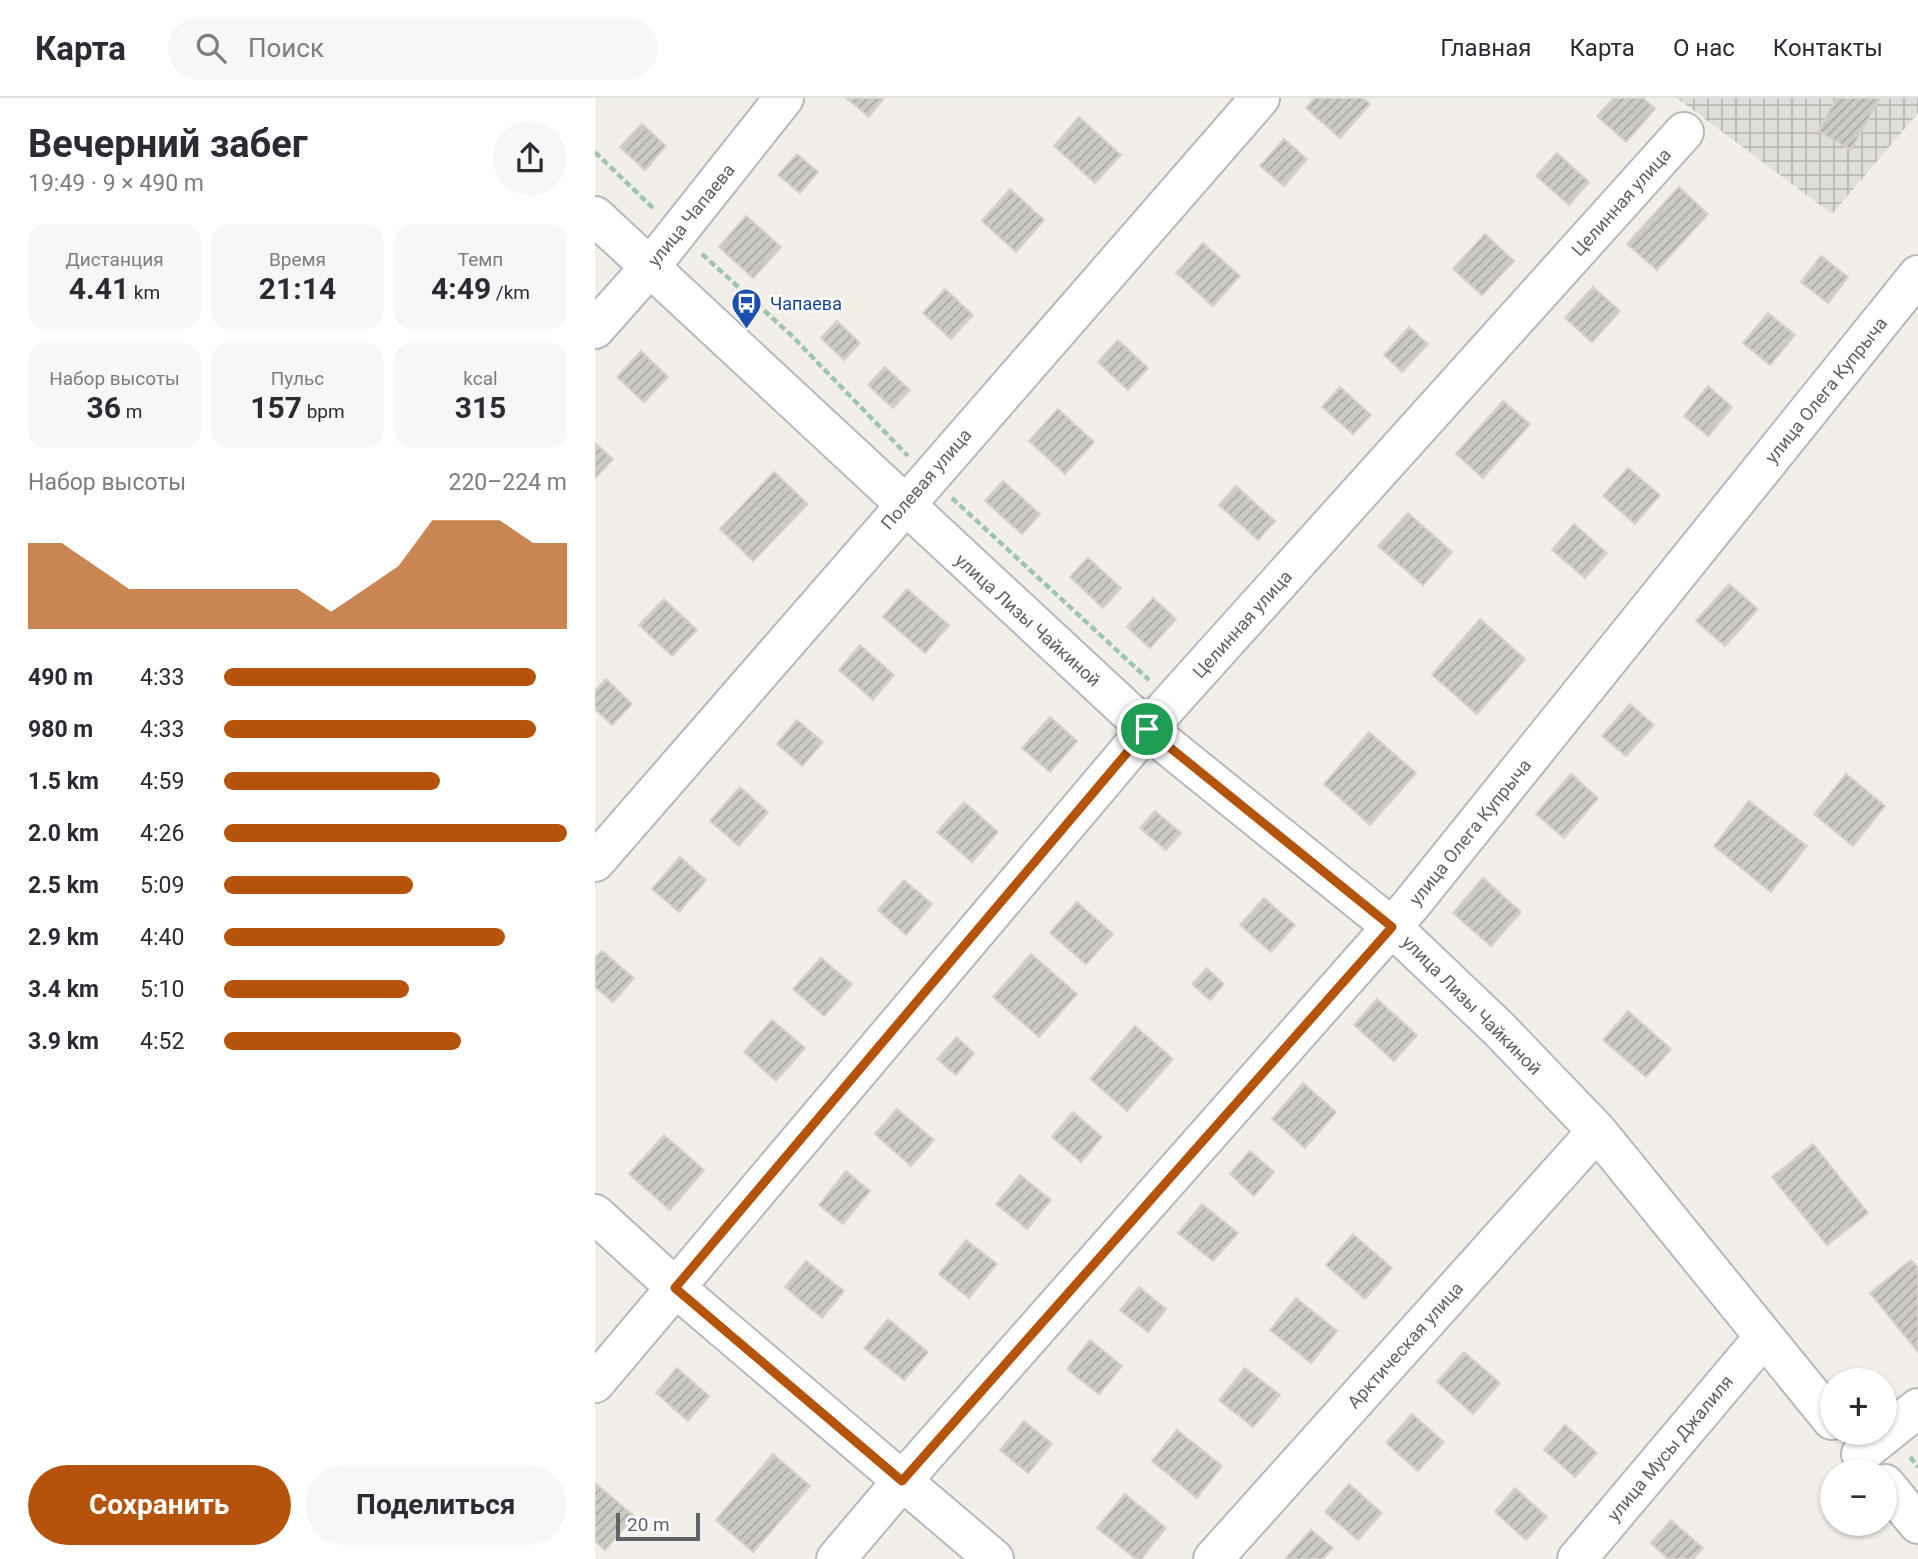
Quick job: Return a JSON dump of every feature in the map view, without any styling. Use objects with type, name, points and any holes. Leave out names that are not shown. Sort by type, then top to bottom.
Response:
[{"type":"street","name":"улица Чапаева","points":[[595,329],[650,267],[784,98]]},
{"type":"street","name":"Полевая улица","points":[[595,862],[1260,98]]},
{"type":"street","name":"Целинная улица","points":[[595,1383],[1147,729],[1684,132]]},
{"type":"street","name":"улица Лизы Чайкиной","points":[[595,216],[903,506],[1147,729],[1392,927],[1499,1029],[1597,1131],[1820,1405]]},
{"type":"street","name":"улица Олега Купрыча","points":[[836,1559],[1392,927],[1917,276]]},
{"type":"street","name":"Арктическая улица","points":[[1213,1559],[1597,1131]]},
{"type":"street","points":[[595,1214],[675,1288],[995,1559]]},
{"type":"street","name":"улица Мусы Джалиля","points":[[1577,1559],[1764,1337]]},
{"type":"street","points":[[1860,1453],[1918,1408]]},
{"type":"street","points":[[1897,1498],[1918,1524]]},
{"type":"shaded area","points":[[1677,98],[1918,98],[1918,113],[1832,214]]},
{"type":"building","points":[[846,98],[884,98],[869,117]]},
{"type":"building","points":[[1315,98],[1363,98],[1370,104],[1340,138],[1306,108]]},
{"type":"building","points":[[1614,98],[1643,98],[1655,109],[1626,142],[1597,116]]},
{"type":"building","points":[[1837,98],[1880,98],[1851,150],[1818,131]]},
{"type":"building","points":[[1079,117],[1121,155],[1095,183],[1054,146]]},
{"type":"building","points":[[642,124],[666,146],[645,170],[620,147]]},
{"type":"building","points":[[1284,139],[1307,159],[1284,186],[1260,166]]},
{"type":"building","points":[[1557,153],[1589,182],[1569,205],[1536,176]]},
{"type":"building","points":[[797,154],[818,172],[800,193],[778,175]]},
{"type":"building","points":[[1679,187],[1708,214],[1657,270],[1627,244]]},
{"type":"building","points":[[1010,189],[1044,220],[1016,252],[982,221]]},
{"type":"building","points":[[746,216],[781,247],[753,278],[719,247]]},
{"type":"building","points":[[1485,234],[1514,261],[1482,295],[1453,269]]},
{"type":"building","points":[[1203,243],[1240,276],[1213,306],[1176,273]]},
{"type":"building","points":[[1821,256],[1848,277],[1828,303],[1801,282]]},
{"type":"building","points":[[1593,287],[1620,311],[1592,342],[1565,318]]},
{"type":"building","points":[[945,289],[973,315],[951,339],[923,313]]},
{"type":"building","points":[[1768,313],[1795,335],[1770,365],[1743,343]]},
{"type":"building","points":[[837,321],[860,343],[844,360],[821,338]]},
{"type":"building","points":[[1409,327],[1428,344],[1402,372],[1384,355]]},
{"type":"building","points":[[1118,340],[1148,368],[1128,390],[1098,362]]},
{"type":"building","points":[[641,351],[668,377],[644,402],[617,377]]},
{"type":"building","points":[[885,367],[910,390],[893,408],[868,385]]},
{"type":"building","points":[[1708,386],[1732,407],[1708,436],[1684,416]]},
{"type":"building","points":[[1340,387],[1371,415],[1353,434],[1322,407]]},
{"type":"building","points":[[1503,401],[1530,424],[1483,478],[1456,454]]},
{"type":"building","points":[[1058,409],[1094,442],[1065,474],[1029,441]]},
{"type":"building","points":[[595,443],[613,459],[595,478]]},
{"type":"building","points":[[1628,468],[1660,495],[1635,524],[1603,496]]},
{"type":"building","points":[[774,472],[808,504],[753,561],[720,529]]},
{"type":"building","points":[[1003,481],[1040,514],[1022,534],[985,501]]},
{"type":"building","points":[[1236,486],[1275,521],[1258,540],[1219,505]]},
{"type":"building","points":[[1408,513],[1452,552],[1423,585],[1378,546]]},
{"type":"building","points":[[1574,524],[1607,553],[1585,578],[1552,550]]},
{"type":"building","points":[[1088,558],[1121,588],[1103,608],[1070,577]]},
{"type":"building","points":[[1729,584],[1758,609],[1725,646],[1696,621]]},
{"type":"building","points":[[907,589],[949,625],[925,653],[883,617]]},
{"type":"building","points":[[1153,598],[1176,619],[1150,648],[1127,627]]},
{"type":"building","points":[[664,599],[697,630],[672,656],[639,625]]},
{"type":"building","points":[[1480,619],[1525,659],[1477,714],[1432,675]]},
{"type":"building","points":[[860,645],[894,675],[873,700],[839,670]]},
{"type":"building","points":[[606,679],[632,704],[612,725],[595,709],[595,691]]},
{"type":"building","points":[[1630,704],[1654,725],[1626,756],[1602,736]]},
{"type":"building","points":[[1050,717],[1077,741],[1050,772],[1022,748]]},
{"type":"building","points":[[797,720],[823,742],[802,766],[777,744]]},
{"type":"building","points":[[1369,732],[1416,773],[1370,825],[1324,784]]},
{"type":"building","points":[[1571,774],[1598,798],[1564,838],[1536,814]]},
{"type":"building","points":[[1846,774],[1885,806],[1853,846],[1814,814]]},
{"type":"building","points":[[740,787],[768,812],[739,846],[710,821]]},
{"type":"building","points":[[1749,801],[1807,846],[1771,892],[1714,846]]},
{"type":"building","points":[[964,802],[998,832],[972,862],[937,832]]},
{"type":"building","points":[[1155,811],[1181,833],[1166,850],[1140,828]]},
{"type":"building","points":[[680,857],[706,880],[679,912],[652,889]]},
{"type":"building","points":[[1483,878],[1521,912],[1491,946],[1453,913]]},
{"type":"building","points":[[904,880],[932,904],[906,935],[878,910]]},
{"type":"building","points":[[1264,898],[1295,925],[1271,952],[1240,925]]},
{"type":"building","points":[[1077,902],[1113,934],[1086,964],[1050,933]]},
{"type":"building","points":[[602,951],[634,978],[613,1002],[595,987],[595,958]]},
{"type":"building","points":[[1031,954],[1077,994],[1039,1037],[993,997]]},
{"type":"building","points":[[821,958],[852,984],[824,1016],[793,989]]},
{"type":"building","points":[[1207,968],[1224,984],[1210,1000],[1192,984]]},
{"type":"building","points":[[1377,999],[1417,1035],[1394,1061],[1354,1025]]},
{"type":"building","points":[[1628,1011],[1671,1049],[1646,1077],[1603,1040]]},
{"type":"building","points":[[772,1020],[805,1048],[776,1081],[744,1052]]},
{"type":"building","points":[[1135,1026],[1173,1059],[1127,1111],[1090,1079]]},
{"type":"building","points":[[957,1037],[974,1053],[956,1075],[937,1059]]},
{"type":"building","points":[[1303,1083],[1336,1112],[1305,1148],[1272,1119]]},
{"type":"building","points":[[897,1109],[934,1140],[911,1166],[875,1134]]},
{"type":"building","points":[[1073,1112],[1102,1137],[1081,1162],[1052,1137]]},
{"type":"building","points":[[664,1135],[704,1170],[670,1210],[629,1174]]},
{"type":"building","points":[[1813,1144],[1868,1213],[1827,1245],[1772,1177]]},
{"type":"building","points":[[1250,1151],[1274,1172],[1254,1196],[1230,1174]]},
{"type":"building","points":[[846,1171],[870,1191],[843,1224],[819,1205]]},
{"type":"building","points":[[1020,1175],[1051,1200],[1027,1229],[996,1204]]},
{"type":"building","points":[[1202,1204],[1238,1233],[1213,1261],[1178,1233]]},
{"type":"building","points":[[1353,1234],[1392,1268],[1365,1299],[1326,1265]]},
{"type":"building","points":[[966,1240],[997,1264],[969,1298],[939,1274]]},
{"type":"building","points":[[1911,1260],[1918,1268],[1918,1352],[1870,1293]]},
{"type":"building","points":[[806,1261],[844,1291],[822,1318],[785,1287]]},
{"type":"building","points":[[1139,1287],[1166,1309],[1148,1332],[1120,1310]]},
{"type":"building","points":[[1296,1298],[1337,1331],[1311,1363],[1270,1330]]},
{"type":"building","points":[[888,1319],[928,1352],[904,1380],[864,1348]]},
{"type":"building","points":[[1090,1340],[1122,1366],[1099,1394],[1067,1369]]},
{"type":"building","points":[[1464,1352],[1500,1383],[1473,1414],[1437,1382]]},
{"type":"building","points":[[677,1368],[709,1396],[688,1421],[656,1393]]},
{"type":"building","points":[[1245,1368],[1280,1395],[1253,1427],[1219,1400]]},
{"type":"building","points":[[1412,1414],[1444,1442],[1418,1471],[1386,1443]]},
{"type":"building","points":[[1024,1421],[1052,1444],[1028,1473],[1000,1450]]},
{"type":"building","points":[[1565,1425],[1597,1453],[1575,1477],[1544,1450]]},
{"type":"building","points":[[1177,1430],[1222,1466],[1197,1498],[1152,1461]]},
{"type":"building","points":[[773,1454],[810,1486],[753,1552],[716,1520]]},
{"type":"building","points":[[595,1483],[634,1516],[605,1550],[595,1541]]},
{"type":"building","points":[[1349,1484],[1382,1513],[1358,1540],[1325,1512]]},
{"type":"building","points":[[1515,1488],[1547,1517],[1526,1540],[1495,1512]]},
{"type":"building","points":[[1125,1494],[1166,1528],[1141,1559],[1136,1559],[1097,1528]]},
{"type":"building","points":[[1671,1520],[1703,1548],[1693,1559],[1668,1559],[1651,1543]]},
{"type":"building","points":[[1311,1530],[1333,1548],[1323,1559],[1285,1559]]},
{"type":"place","name":"Чапаева","points":[[747,330]]},
{"type":"route","points":[[1147,729],[1392,927],[902,1481],[675,1288],[1147,729]]}]
